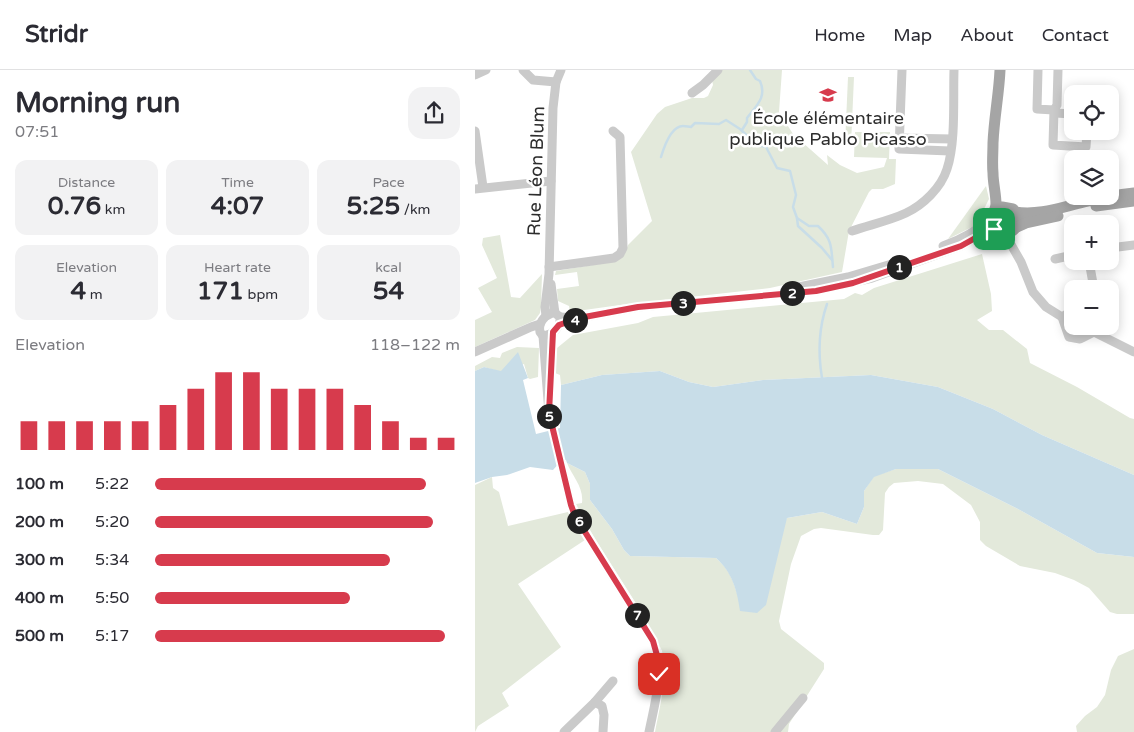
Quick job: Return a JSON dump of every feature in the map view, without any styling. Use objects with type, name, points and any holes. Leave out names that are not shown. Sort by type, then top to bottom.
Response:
[{"type":"main road","points":[[999,75],[998,168],[1000,184],[1012,210],[1019,220],[1008,231]]},
{"type":"main road","points":[[999,75],[993,142],[996,206],[992,225],[1008,231],[1026,223],[1091,207],[1134,201]]},
{"type":"main road","points":[[993,215],[1002,207],[1024,213],[1045,212],[1134,193]]},
{"type":"street","points":[[475,76],[486,70]]},
{"type":"street","points":[[523,70],[533,80],[556,82]]},
{"type":"street","name":"Rue Léon Blum","points":[[555,318],[545,307],[549,271],[556,82],[561,70]]},
{"type":"street","points":[[692,93],[718,70]]},
{"type":"street","points":[[902,70],[899,148],[950,151]]},
{"type":"street","points":[[851,232],[907,213],[926,200],[947,170],[952,139],[954,70]]},
{"type":"street","points":[[1038,70],[1037,109],[1064,112]]},
{"type":"street","points":[[1058,70],[1053,145],[1086,147],[1086,140]]},
{"type":"street","points":[[475,131],[479,188],[551,181]]},
{"type":"street","points":[[549,271],[614,258],[620,254],[623,248],[620,137],[613,131]]},
{"type":"street","points":[[900,138],[952,139]]},
{"type":"street","points":[[750,297],[848,277],[883,267],[948,244],[985,224],[993,215]]},
{"type":"street","points":[[541,331],[555,318],[579,318],[638,307],[816,291],[853,283],[961,246],[986,232],[1008,231],[1033,292],[1046,307],[1062,317],[1064,323]]},
{"type":"street","points":[[1119,247],[1134,245]]},
{"type":"street","points":[[1055,259],[1064,258]]},
{"type":"street","points":[[548,400],[555,318]]},
{"type":"street","points":[[541,331],[549,413],[561,471],[575,516],[653,641],[656,649],[659,674],[649,732]]},
{"type":"street","points":[[475,352],[518,333],[553,332]]},
{"type":"street","points":[[1068,335],[1069,337],[1080,339],[1085,335]]},
{"type":"street","points":[[1104,335],[1134,352]]},
{"type":"street","points":[[564,732],[613,682]]},
{"type":"street","points":[[775,732],[803,698]]},
{"type":"street","points":[[595,702],[602,706],[604,715],[603,732]]},
{"type":"shaded area","points":[[722,70],[782,70],[779,112],[793,134],[828,165],[827,155],[840,165],[857,173],[884,167],[887,158],[854,157],[855,132],[890,132],[889,159],[896,159],[895,184],[883,189],[872,189],[869,192],[849,231],[842,272],[770,288],[570,312],[569,306],[558,301],[557,289],[579,286],[577,272],[555,275],[556,271],[611,262],[624,255],[628,245],[652,221],[631,152],[657,114],[665,107],[692,98],[708,96],[713,85],[712,80]]},
{"type":"shaded area","points":[[848,77],[854,77],[851,145],[845,145]]},
{"type":"shaded area","points":[[986,186],[989,199],[976,225],[948,239]]},
{"type":"shaded area","points":[[500,235],[511,297],[520,298],[542,274],[540,313],[535,320],[475,347],[475,320],[492,312],[478,288],[497,278],[482,245],[483,238]]},
{"type":"shaded area","points":[[982,254],[991,294],[992,311],[977,320],[989,330],[1003,330],[1027,349],[1030,363],[1134,419],[1134,475],[1042,435],[993,409],[938,387],[871,375],[763,380],[713,387],[689,382],[660,371],[602,375],[561,385],[560,375],[555,373],[557,348],[573,335],[638,323],[653,317],[844,299],[855,293],[862,295],[874,288]]},
{"type":"shaded area","points":[[517,347],[539,348],[538,377],[528,378],[524,364],[501,372],[484,367],[475,371],[475,366],[492,357],[500,358],[502,353]]},
{"type":"shaded area","points":[[567,463],[585,472],[590,484],[590,500],[630,556],[716,558],[728,572],[739,599],[787,518],[822,512],[857,524],[864,507],[864,491],[874,476],[896,469],[938,469],[1018,509],[1097,553],[1134,557],[1134,614],[1110,612],[1089,588],[1074,580],[1055,573],[1020,566],[986,546],[980,540],[980,522],[971,505],[943,484],[918,481],[894,483],[885,493],[883,530],[879,535],[821,528],[814,529],[801,536],[791,564],[779,621],[781,629],[824,663],[824,669],[789,724],[788,732],[655,732],[664,681],[662,651],[642,613],[576,504],[582,503],[581,492]]},
{"type":"shaded area","points":[[492,477],[493,488],[499,492],[508,526],[568,512],[585,540],[518,584],[561,647],[502,693],[509,706],[478,726],[475,732],[475,485]]},
{"type":"shaded area","points":[[1134,649],[1134,732],[1077,732],[1076,726],[1097,707],[1105,695],[1111,670],[1118,656]]},
{"type":"water","points":[[518,352],[528,378],[523,380],[536,434],[560,428],[561,385],[602,375],[660,371],[689,382],[713,387],[763,380],[871,375],[938,387],[993,409],[1042,435],[1134,475],[1134,557],[1097,553],[1018,509],[938,469],[896,469],[874,477],[864,491],[864,507],[857,524],[822,512],[787,518],[766,605],[757,613],[740,611],[730,575],[716,558],[630,556],[590,500],[590,484],[585,472],[567,463],[566,460],[561,461],[553,470],[530,467],[475,483],[475,371],[484,367],[501,371]]},
{"type":"waterway","points":[[742,130],[747,122],[747,118],[762,96],[760,81],[756,79],[750,70]]},
{"type":"waterway","points":[[661,157],[675,129],[683,126],[691,127],[695,123],[719,124],[726,120],[740,129],[757,145],[766,147],[777,168],[790,171],[796,195],[793,207],[797,218],[809,226],[818,226],[823,231],[829,240],[833,267]]},
{"type":"waterway","points":[[797,218],[798,226],[832,260]]},
{"type":"waterway","points":[[822,378],[820,341],[822,322],[827,304]]},
{"type":"place","name":"École élémentaire publique Pablo Picasso","points":[[828,95]]},
{"type":"route","points":[[659,674],[658,659],[653,641],[575,516],[571,505],[549,413],[548,400],[553,332],[559,325],[579,318],[638,307],[816,291],[853,283],[961,246],[986,232],[997,232],[994,229]]}]
